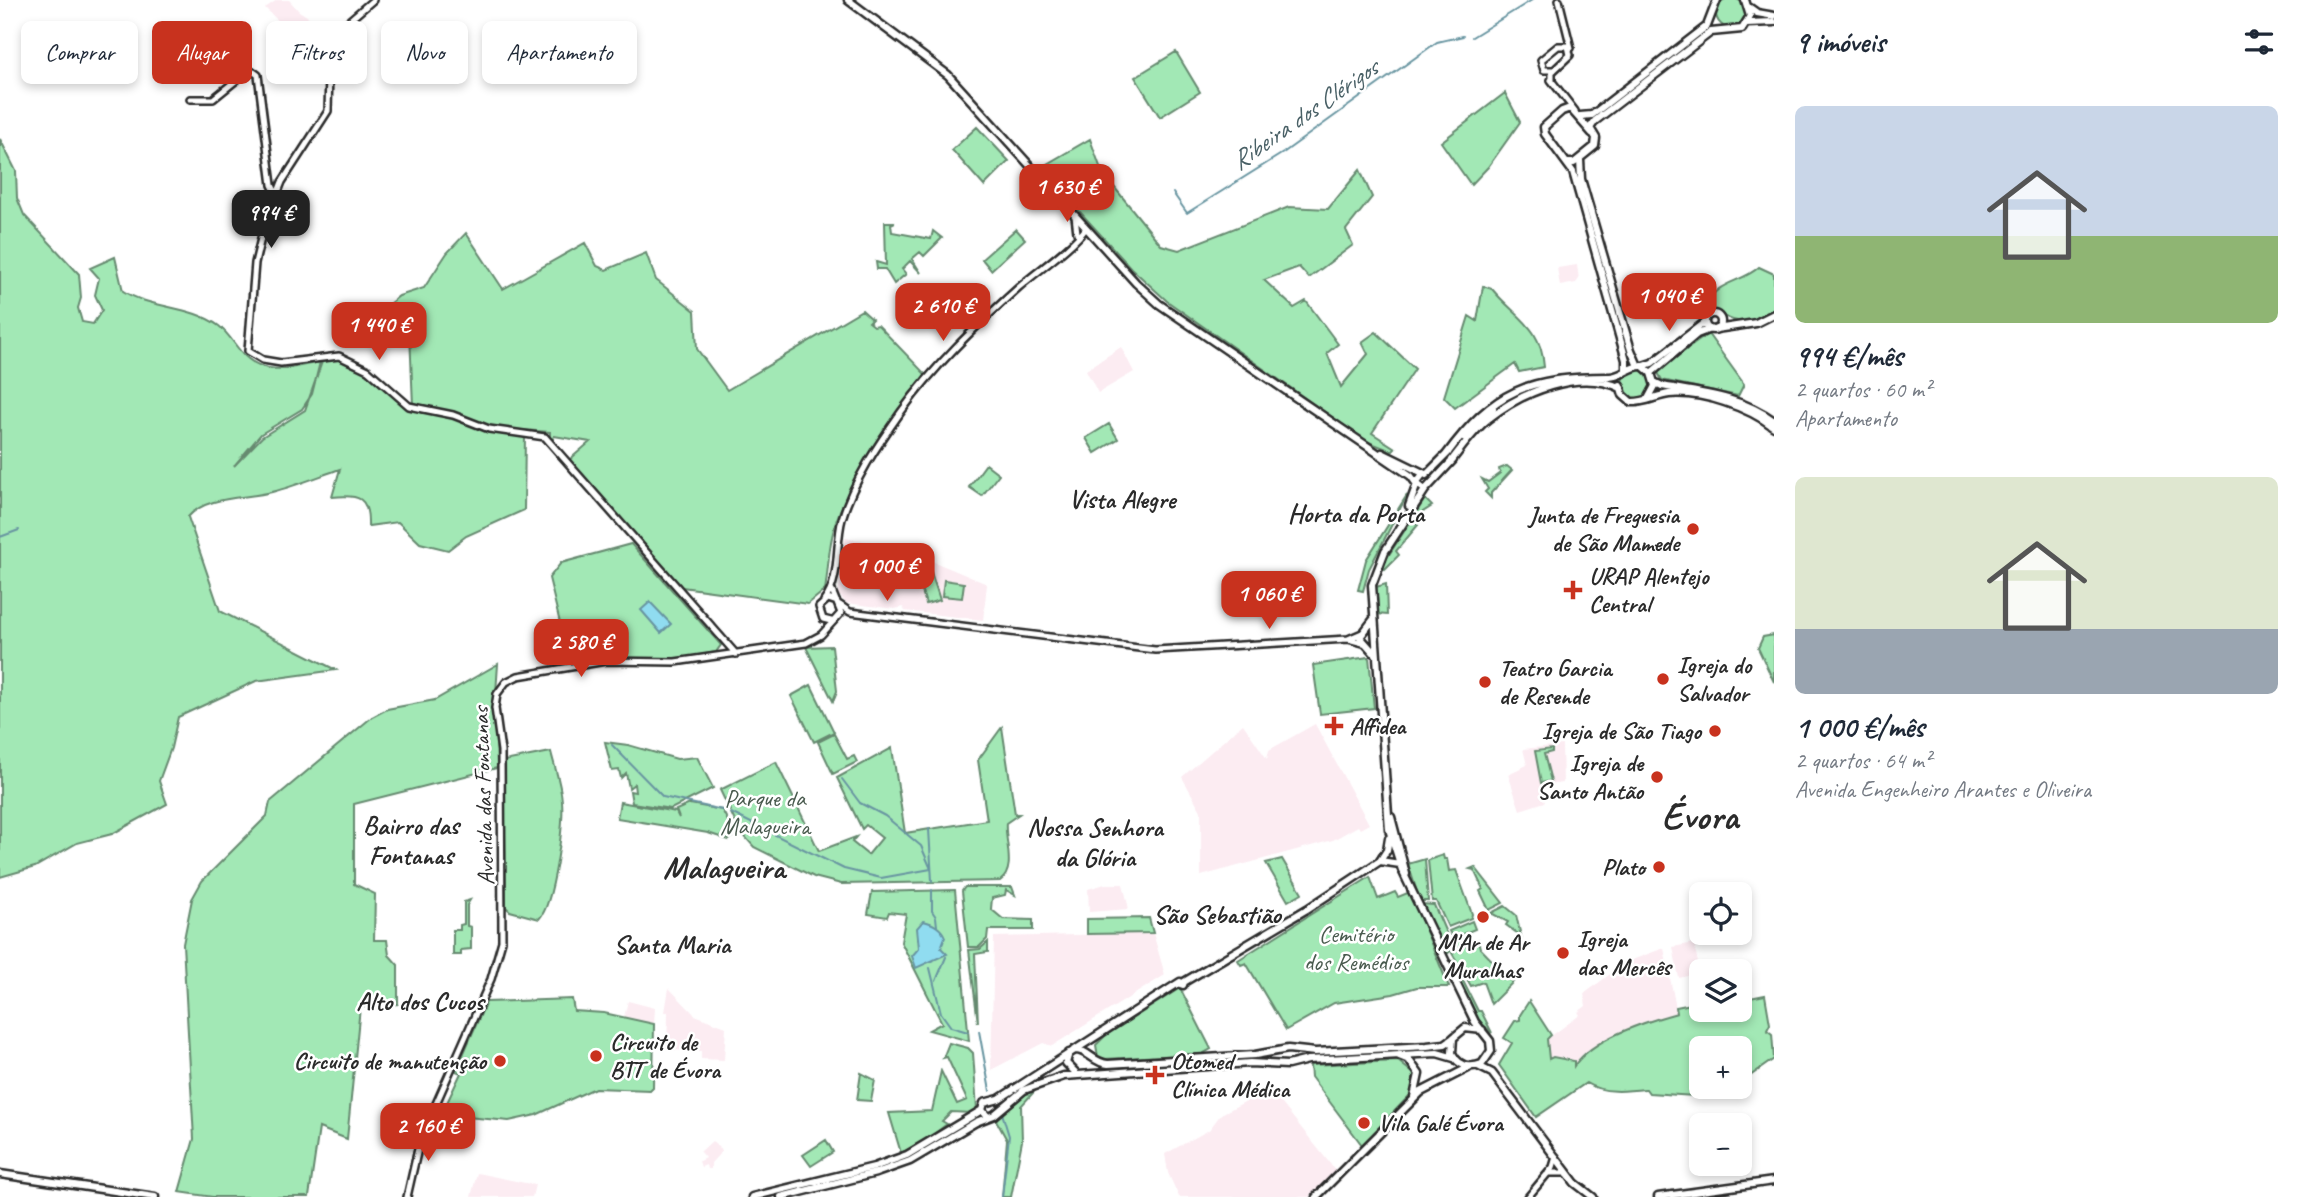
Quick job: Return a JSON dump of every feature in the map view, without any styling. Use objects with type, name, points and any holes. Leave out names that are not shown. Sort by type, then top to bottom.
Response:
[{"type":"main road","points":[[848,0],[928,59],[965,95],[1159,304],[1425,490]]},
{"type":"main road","points":[[1717,0],[1707,26],[1593,114],[1585,117],[1570,108],[1562,111],[1544,129],[1573,172],[1626,360],[1620,388],[1623,396],[1631,402],[1677,394],[1719,401],[1742,409],[1774,427]]},
{"type":"main road","points":[[1745,0],[1757,13],[1774,16]]},
{"type":"main road","points":[[1748,23],[1750,8]]},
{"type":"main road","points":[[1712,18],[1721,30]]},
{"type":"main road","points":[[1565,161],[1572,163],[1595,146],[1591,125],[1595,121],[1704,37],[1721,30],[1735,32],[1748,23],[1774,22]]},
{"type":"main road","points":[[1577,113],[1594,135]]},
{"type":"main road","points":[[1581,158],[1578,169],[1641,366],[1651,373],[1654,382],[1655,391],[1648,399]]},
{"type":"main road","points":[[1382,858],[1389,829],[1373,620],[1374,573],[1399,527],[1419,497],[1484,415],[1521,389],[1554,379],[1611,377],[1652,363],[1705,322],[1710,314],[1734,327]]},
{"type":"main road","points":[[1651,373],[1697,334],[1756,323],[1774,314]]},
{"type":"main road","points":[[1713,329],[1720,319]]},
{"type":"main road","points":[[1705,322],[1713,329]]},
{"type":"main road","points":[[1399,527],[1424,474],[1449,458],[1487,419],[1506,406],[1537,390],[1563,383],[1600,382],[1620,388]]},
{"type":"main road","points":[[1654,382],[1662,386],[1720,396],[1744,404],[1774,421]]},
{"type":"main road","points":[[1361,443],[1424,474],[1432,483]]},
{"type":"main road","points":[[1373,620],[1363,632],[1364,644],[1375,654]]},
{"type":"main road","points":[[1363,632],[1375,637]]},
{"type":"main road","points":[[1364,644],[1375,637]]},
{"type":"main road","points":[[1388,807],[1406,876]]},
{"type":"main road","points":[[1389,829],[1398,850],[1400,864],[1469,1009],[1490,1041],[1488,1057],[1492,1073],[1567,1173],[1593,1197]]},
{"type":"main road","points":[[752,1197],[874,1167],[907,1155],[982,1110],[984,1104],[1307,909],[1398,850]]},
{"type":"main road","points":[[1382,858],[1400,864]]},
{"type":"main road","points":[[1079,1072],[1067,1066],[1066,1059],[1072,1051],[1081,1050],[1108,1063],[1445,1044],[1465,1028],[1469,1009]]},
{"type":"main road","points":[[1465,1028],[1482,1030]]},
{"type":"main road","points":[[1079,1072],[1089,1065],[1095,1036]]},
{"type":"main road","points":[[1449,1077],[1456,1059],[1451,1048],[1454,1038]]},
{"type":"main road","points":[[1293,1051],[1293,1063]]},
{"type":"main road","points":[[1281,1052],[1280,1059],[1283,1064]]},
{"type":"main road","points":[[781,1197],[876,1173],[910,1161],[996,1111],[1024,1090],[1079,1072],[1283,1064],[1447,1053],[1492,1073]]},
{"type":"main road","points":[[1397,1055],[1409,1060],[1419,1074],[1414,1098]]},
{"type":"main road","points":[[1317,1197],[1414,1098],[1488,1057]]},
{"type":"main road","points":[[991,1102],[996,1111]]},
{"type":"main road","points":[[982,1110],[987,1116]]},
{"type":"main road","points":[[0,1174],[155,1197]]},
{"type":"main road","points":[[1658,1197],[1774,1181]]},
{"type":"street","points":[[373,0],[344,25],[330,72],[328,111],[276,193],[255,263],[247,339],[249,354],[281,363],[340,356],[368,370],[409,406],[453,415],[489,429],[545,437],[736,654],[794,646],[813,640],[831,621],[850,612]]},
{"type":"street","points":[[1559,0],[1570,55]]},
{"type":"street","points":[[1567,34],[1566,41],[1541,60],[1544,70],[1577,113]]},
{"type":"street","points":[[1558,46],[1568,46],[1570,55]]},
{"type":"street","points":[[1552,81],[1554,70],[1570,55]]},
{"type":"street","points":[[1544,70],[1554,70]]},
{"type":"street","points":[[190,99],[213,99],[244,74],[258,75],[272,185],[276,193]]},
{"type":"street","points":[[1562,111],[1566,106],[1564,97]]},
{"type":"street","points":[[1075,216],[1078,235]]},
{"type":"street","points":[[824,631],[819,612],[832,591],[843,517],[882,440],[928,377],[984,320],[1086,228]]},
{"type":"street","points":[[1078,235],[1094,237]]},
{"type":"street","points":[[832,591],[838,603],[839,617]]},
{"type":"street","points":[[824,601],[838,603],[850,612],[1155,650],[1348,639],[1364,644]]},
{"type":"street","points":[[823,619],[831,621]]},
{"type":"street","points":[[1348,639],[1363,632]]},
{"type":"street","name":"Avenida das Fontanas","points":[[407,1197],[419,1145],[491,979],[502,941],[501,749],[495,708],[497,694],[506,682],[518,676],[606,661],[675,662],[736,654]]},
{"type":"street","points":[[1528,1197],[1559,1161]]},
{"type":"street","points":[[1548,1173],[1567,1173]]},
{"type":"shaded area","points":[[277,0],[289,0],[299,11],[314,21],[278,21],[265,8]]},
{"type":"shaded area","points":[[1577,265],[1579,279],[1576,283],[1560,286],[1557,268]]},
{"type":"shaded area","points":[[1121,347],[1134,372],[1098,393],[1086,370]]},
{"type":"shaded area","points":[[845,538],[894,545],[987,584],[983,620],[905,611],[903,607],[895,609],[846,603],[838,594]]},
{"type":"shaded area","points":[[1243,724],[1267,759],[1269,750],[1315,724],[1369,824],[1360,829],[1358,826],[1333,840],[1201,876],[1201,811],[1182,777]]},
{"type":"shaded area","points":[[1562,745],[1563,783],[1541,786],[1545,802],[1520,810],[1508,774],[1527,765],[1523,749]]},
{"type":"shaded area","points":[[1105,884],[1123,884],[1129,909],[1089,912],[1088,889]]},
{"type":"shaded area","points":[[1153,933],[1165,975],[1052,1046],[1043,1043],[991,1070],[994,937]]},
{"type":"shaded area","points":[[1694,945],[1697,959],[1689,959],[1689,976],[1679,978],[1673,947]]},
{"type":"shaded area","points":[[1664,948],[1677,1013],[1662,1017],[1577,1062],[1576,1066],[1572,1061],[1554,1057],[1550,1060],[1546,1051],[1547,1039],[1580,1015],[1578,1012],[1586,1006],[1584,994],[1618,968],[1616,966]]},
{"type":"shaded area","points":[[669,988],[695,1015],[726,1027],[724,1060],[701,1059],[701,1051],[667,1050],[668,1012],[665,1012]]},
{"type":"shaded area","points":[[628,1001],[655,1008],[654,1024],[624,1017]]},
{"type":"shaded area","points":[[1270,1089],[1336,1171],[1309,1197],[1179,1197],[1168,1173],[1165,1154],[1209,1130],[1221,1114]]},
{"type":"shaded area","points":[[712,1141],[722,1151],[711,1163],[711,1169],[707,1169],[706,1165],[701,1167],[699,1161],[705,1158],[700,1152]]},
{"type":"shaded area","points":[[477,1173],[535,1185],[532,1197],[471,1197]]},
{"type":"green space","points":[[1725,-1],[1737,-1],[1745,7],[1745,19],[1737,27],[1725,27],[1717,19],[1717,7]]},
{"type":"green space","points":[[1176,52],[1200,92],[1160,117],[1135,77]]},
{"type":"green space","points":[[1505,93],[1520,122],[1488,167],[1471,185],[1441,142]]},
{"type":"green space","points":[[977,127],[1009,161],[984,186],[952,150]]},
{"type":"green space","points":[[0,139],[16,171],[17,198],[24,215],[79,274],[81,298],[78,308],[82,322],[93,324],[102,310],[95,295],[99,278],[90,268],[115,257],[123,291],[146,301],[208,319],[219,326],[254,363],[283,369],[320,362],[315,381],[323,359],[334,358],[367,372],[414,410],[458,418],[494,433],[525,435],[524,510],[466,536],[448,550],[420,543],[398,522],[368,526],[364,503],[356,497],[332,497],[340,469],[281,490],[216,501],[196,510],[188,517],[220,611],[336,670],[256,681],[178,717],[171,748],[159,781],[167,804],[112,834],[77,843],[35,867],[0,877]],"holes":[[[309,398],[305,410],[262,437],[234,466],[261,434],[302,409]]]},
{"type":"green space","points":[[1090,139],[1102,172],[1161,245],[1179,250],[1289,207],[1328,209],[1360,170],[1372,197],[1346,230],[1353,245],[1309,278],[1299,267],[1264,280],[1294,308],[1306,301],[1338,344],[1327,353],[1341,387],[1368,354],[1362,342],[1376,332],[1415,369],[1372,433],[1395,448],[1392,451],[1366,441],[1167,301],[1131,268],[1040,168]]},
{"type":"green space","points":[[885,222],[895,222],[891,224],[892,232],[931,239],[933,231],[942,238],[924,256],[920,252],[912,259],[921,273],[910,261],[902,269],[906,274],[894,284],[885,269],[877,269],[876,262],[886,265]]},
{"type":"green space","points":[[1016,229],[1025,239],[991,270],[982,259]]},
{"type":"green space","points":[[466,233],[503,289],[585,243],[597,266],[606,270],[646,253],[656,280],[695,311],[697,349],[727,390],[862,310],[872,319],[869,322],[874,326],[878,325],[925,374],[870,453],[846,497],[832,537],[825,590],[808,604],[682,587],[550,439],[550,432],[492,428],[413,405],[410,334],[407,334],[402,320],[387,311],[390,303],[399,296],[424,288],[447,253]],"holes":[[[554,436],[590,442],[569,460],[552,441]]]},
{"type":"green space","points":[[1759,267],[1774,274],[1774,310],[1748,322],[1723,316],[1706,306],[1722,287]]},
{"type":"green space","points":[[1483,286],[1492,289],[1533,332],[1542,353],[1544,367],[1519,372],[1515,364],[1455,408],[1444,397],[1469,316],[1477,321]]},
{"type":"green space","points":[[1708,334],[1744,384],[1738,396],[1662,380],[1657,371]]},
{"type":"green space","points":[[1637,369],[1643,370],[1651,378],[1651,390],[1643,398],[1637,399],[1631,398],[1623,390],[1622,384],[1623,378],[1631,370]]},
{"type":"green space","points":[[1109,424],[1118,439],[1095,453],[1086,438]]},
{"type":"green space","points":[[986,464],[999,474],[982,496],[969,487]]},
{"type":"green space","points":[[1507,466],[1512,470],[1491,493],[1491,498],[1485,492],[1488,489],[1482,479],[1488,482],[1500,473],[1499,469]]},
{"type":"green space","points":[[1407,495],[1369,569],[1363,591],[1358,590],[1366,560]]},
{"type":"green space","points":[[1425,499],[1432,506],[1412,519]]},
{"type":"green space","points":[[1412,519],[1418,525],[1396,551],[1399,555],[1385,569],[1381,567]]},
{"type":"green space","points":[[631,544],[721,645],[716,652],[673,660],[610,658],[570,664],[549,578],[561,563]]},
{"type":"green space","points":[[931,572],[940,600],[926,604],[917,576]]},
{"type":"green space","points":[[944,580],[964,583],[962,598],[942,596]]},
{"type":"green space","points":[[1386,584],[1387,615],[1377,614],[1376,587]]},
{"type":"green space","points":[[1774,635],[1774,682],[1758,648],[1763,637]]},
{"type":"green space","points":[[832,646],[837,691],[833,701],[806,647]]},
{"type":"green space","points":[[1369,657],[1374,708],[1320,714],[1313,665]]},
{"type":"green space","points":[[498,664],[495,708],[497,768],[354,804],[354,884],[375,894],[374,940],[387,940],[389,955],[398,965],[398,1004],[360,1007],[347,1139],[319,1128],[309,1197],[213,1197],[179,1192],[194,1139],[183,944],[192,899],[202,881],[267,816],[270,802],[372,717],[387,709],[435,700]]},
{"type":"green space","points":[[811,685],[834,732],[814,742],[791,696]]},
{"type":"green space","name":"Parque da Malagueira","points":[[1002,727],[1015,814],[1019,814],[1006,823],[1009,862],[1005,876],[1000,881],[841,884],[814,877],[754,847],[739,830],[720,790],[776,762],[819,851],[856,837],[852,842],[868,855],[882,838],[866,825],[862,829],[837,778],[892,748],[905,833],[987,820],[978,760]]},
{"type":"green space","points":[[834,734],[847,759],[854,756],[857,762],[833,774],[818,742]]},
{"type":"green space","points":[[605,742],[628,745],[677,759],[697,757],[713,788],[671,809],[632,803],[630,791],[635,792],[634,784],[629,788],[626,773],[621,778],[619,770],[612,771]]},
{"type":"green space","points":[[1552,749],[1552,752],[1544,754],[1551,781],[1541,783],[1535,751]]},
{"type":"green space","points":[[551,752],[561,795],[561,827],[553,881],[539,919],[510,911],[506,907],[504,761]]},
{"type":"green space","points":[[620,802],[676,812],[679,818],[676,810],[690,804],[722,810],[735,834],[729,840],[708,833],[617,818]]},
{"type":"green space","points":[[1443,855],[1444,859],[1447,859],[1449,871],[1456,870],[1472,914],[1471,918],[1448,927],[1436,901],[1432,901],[1428,860]]},
{"type":"green space","points":[[1282,859],[1302,893],[1288,901],[1266,863]]},
{"type":"green space","points":[[1425,859],[1428,901],[1420,901],[1408,864]]},
{"type":"green space","points":[[1475,867],[1503,903],[1489,910],[1480,891],[1483,889],[1474,870],[1470,869]]},
{"type":"green space","name":"Cemitério dos Remédios","points":[[1370,877],[1378,899],[1395,892],[1398,897],[1410,892],[1449,987],[1417,987],[1393,994],[1334,1003],[1286,1030],[1246,963],[1241,965],[1238,960]]},
{"type":"green space","points":[[965,887],[1012,887],[1015,895],[1006,890],[1005,895],[992,898],[991,909],[1003,919],[1033,920],[1033,930],[988,930],[987,939],[979,947],[968,947],[962,891]]},
{"type":"green space","points":[[955,890],[969,1041],[929,1030],[942,1023],[901,942],[906,914],[889,912],[887,917],[868,914],[872,892]]},
{"type":"green space","points":[[470,900],[467,905],[467,926],[471,927],[471,949],[461,950],[461,955],[453,955],[453,930],[460,930],[460,925],[464,924],[464,902]]},
{"type":"green space","points":[[1421,904],[1434,905],[1453,949],[1446,955]]},
{"type":"green space","points":[[1505,906],[1516,915],[1521,936],[1506,925],[1508,922],[1491,913]]},
{"type":"green space","points":[[1149,918],[1153,933],[1087,934],[1087,919]]},
{"type":"green space","points":[[1472,921],[1475,929],[1460,935],[1465,946],[1478,940],[1480,948],[1513,982],[1491,1004],[1483,982],[1471,986],[1452,953],[1458,949],[1449,931]]},
{"type":"green space","points":[[988,942],[988,952],[975,954],[978,1023],[969,950],[980,949]]},
{"type":"green space","points":[[1449,961],[1453,961],[1492,1033],[1476,1018]]},
{"type":"green space","points":[[1180,988],[1211,1049],[1202,1054],[1104,1059],[1098,1057],[1096,1045],[1105,1036]]},
{"type":"green space","points":[[1765,995],[1770,1024],[1767,1030],[1772,1034],[1774,1059],[1752,1075],[1752,1036],[1689,1036],[1689,1096],[1649,1093],[1646,1089],[1608,1090],[1586,1083],[1536,1117],[1499,1065],[1512,1043],[1504,1038],[1515,1021],[1520,1020],[1520,1015],[1529,1001],[1551,1035],[1547,1039],[1549,1059],[1553,1057],[1574,1061],[1574,1066],[1593,1047],[1606,1039],[1635,1026],[1677,1013],[1676,1007],[1689,1004],[1689,1022],[1752,1022],[1752,998]]},
{"type":"green space","points":[[572,999],[574,1011],[604,1013],[654,1024],[653,1087],[650,1090],[595,1088],[536,1115],[509,1121],[446,1115],[444,1109],[461,1073],[456,1071],[486,1002]]},
{"type":"green space","points":[[949,1043],[968,1048],[973,1053],[977,1109],[972,1113],[951,1112],[942,1121],[947,1124],[926,1140],[901,1153],[889,1113],[932,1111],[941,1071],[957,1104],[967,1100],[947,1057],[943,1058]]},
{"type":"green space","name":"Vila Galé Évora","points":[[1398,1061],[1414,1074],[1411,1094],[1362,1145],[1311,1077],[1310,1065]]},
{"type":"green space","points":[[861,1073],[875,1080],[871,1101],[857,1100]]},
{"type":"green space","points":[[1041,1084],[1021,1106],[1022,1141],[1011,1197],[1002,1197],[1007,1140],[996,1120],[1008,1102]]},
{"type":"green space","points":[[826,1140],[833,1152],[811,1166],[803,1155]]},
{"type":"water","points":[[650,602],[671,624],[661,633],[641,610]]},
{"type":"water","points":[[923,921],[933,924],[941,931],[945,937],[941,948],[947,954],[916,968],[912,956],[919,948],[917,928]]},
{"type":"waterway","name":"Ribeira dos Clérigos","points":[[1472,37],[1532,0]]},
{"type":"waterway","name":"Ribeira dos Clérigos","points":[[1173,193],[1187,213],[1283,153],[1437,42],[1463,36]]},
{"type":"waterway","points":[[0,537],[19,530]]},
{"type":"waterway","points":[[612,745],[663,797],[722,810]]},
{"type":"waterway","points":[[731,813],[844,869],[881,878],[931,869],[921,846],[885,816],[860,803],[842,779]]},
{"type":"waterway","points":[[929,829],[932,881]]},
{"type":"waterway","points":[[932,890],[932,911],[937,926]]},
{"type":"waterway","points":[[936,981],[946,957]]},
{"type":"waterway","points":[[930,968],[941,1013],[951,1027],[968,1032]]},
{"type":"waterway","points":[[979,1031],[990,1091]]},
{"type":"waterway","points":[[1002,1113],[1009,1136],[1002,1197]]},
{"type":"place","name":"Junta de Freguesia de São Mamede","points":[[1693,529]]},
{"type":"place","name":"URAP Alentejo Central","points":[[1573,590]]},
{"type":"place","name":"Igreja do Salvador","points":[[1663,679]]},
{"type":"place","name":"Teatro Garcia de Resende","points":[[1485,682]]},
{"type":"place","name":"Affidea","points":[[1334,726]]},
{"type":"place","name":"Igreja de São Tiago","points":[[1715,731]]},
{"type":"place","name":"Igreja de Santo Antão","points":[[1657,777]]},
{"type":"place","name":"Plato","points":[[1659,867]]},
{"type":"place","name":"M'Ar de Ar Muralhas","points":[[1483,917]]},
{"type":"place","name":"Igreja das Mercês","points":[[1563,953]]},
{"type":"place","name":"Circuito de BTT de Évora","points":[[596,1056]]},
{"type":"place","name":"Circuito de manutenção","points":[[500,1061]]},
{"type":"place","name":"Otomed Clínica Médica","points":[[1155,1075]]},
{"type":"place","name":"Vila Galé Évora","points":[[1364,1123]]},
{"type":"district","name":"Vista Alegre","points":[[1122,499]]},
{"type":"district","name":"Horta da Porta","points":[[1356,513]]},
{"type":"district","name":"Évora","points":[[1700,816]]},
{"type":"district","name":"Bairro das Fontanas","points":[[411,840]]},
{"type":"district","name":"Nossa Senhora da Glória","points":[[1095,842]]},
{"type":"district","name":"Malagueira","points":[[724,867]]},
{"type":"district","name":"São Sebastião","points":[[1217,914]]},
{"type":"district","name":"Santa Maria","points":[[672,944]]},
{"type":"district","name":"Alto dos Cucos","points":[[420,1001]]}]
